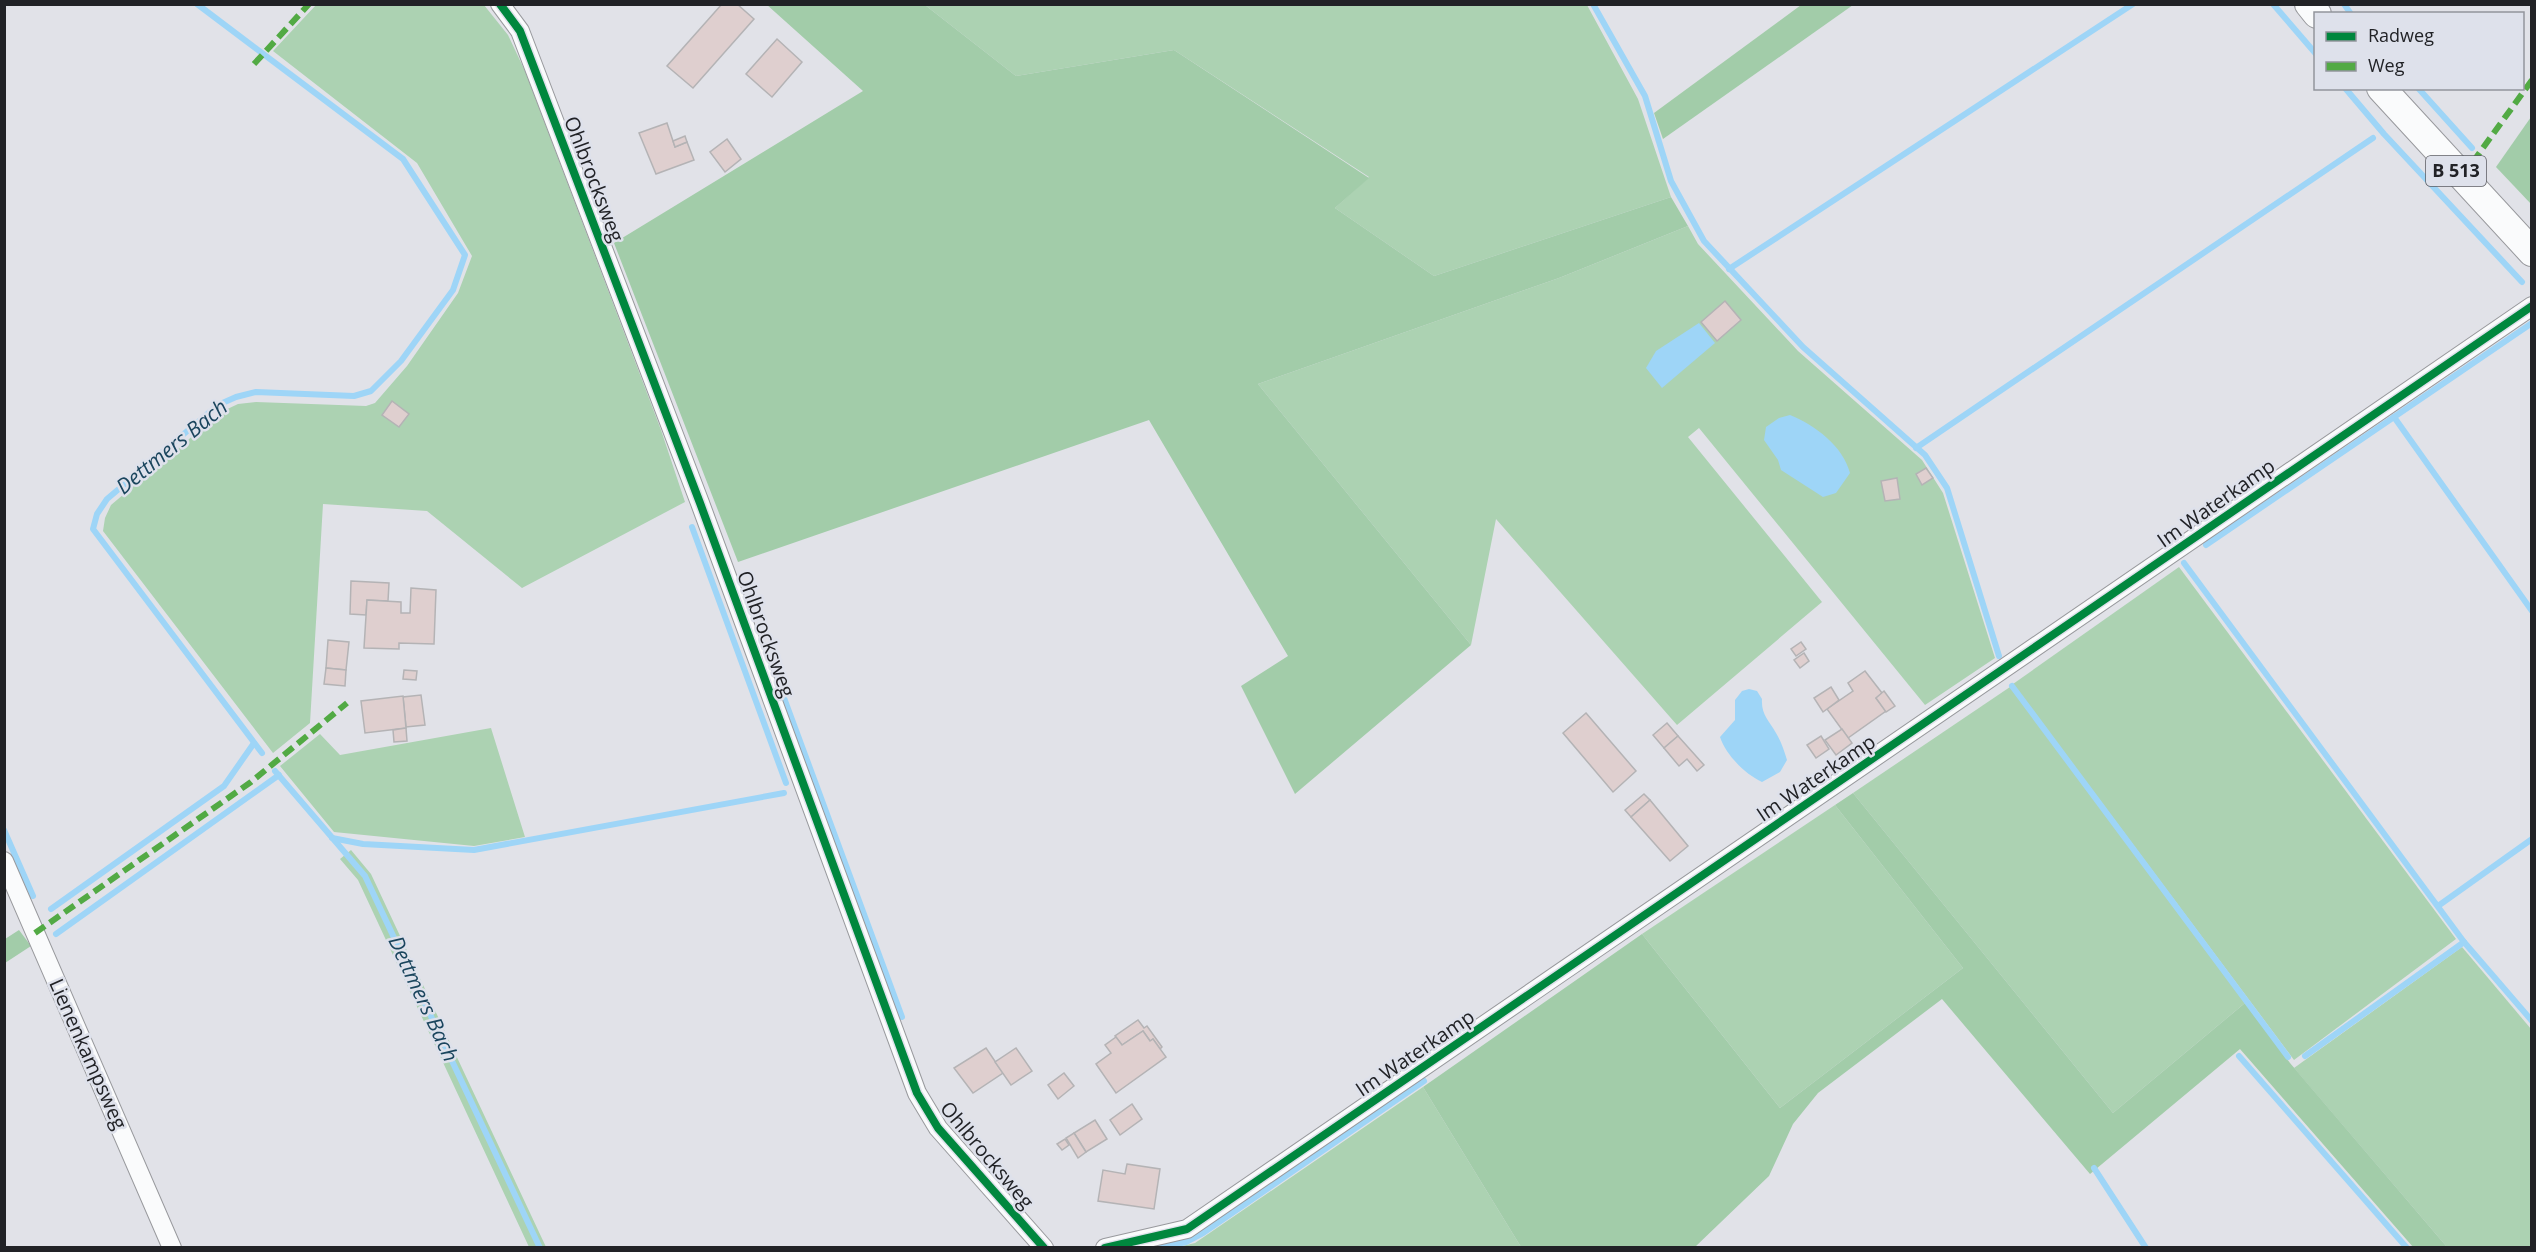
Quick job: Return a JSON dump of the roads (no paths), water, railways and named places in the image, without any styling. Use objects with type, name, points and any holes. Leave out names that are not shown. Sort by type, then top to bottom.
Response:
[{"type":"main road","name":"B 513","points":[[2383,90],[2532,252]]},
{"type":"street","name":"Ohlbrocksweg","points":[[500,4],[520,31],[525,42],[696,492],[917,1093],[938,1128],[1044,1248]]},
{"type":"street","name":"Im Waterkamp","points":[[1105,1248],[1186,1228],[1196,1222],[2532,306]]},
{"type":"street","name":"Lienenkampsweg","points":[[4,861],[172,1248]]},
{"type":"water","points":[[1699,323],[1715,343],[1662,388],[1646,368],[1656,351]]},
{"type":"water","points":[[1790,415],[1809,424],[1835,445],[1841,454],[1850,473],[1836,493],[1823,497],[1781,470],[1778,460],[1764,440],[1766,427],[1779,418]]},
{"type":"water","points":[[1749,689],[1757,691],[1762,699],[1764,713],[1779,739],[1787,760],[1780,772],[1762,782],[1737,763],[1720,737],[1735,720],[1735,700],[1742,691]]},
{"type":"waterway","name":"Dettmers Bach","points":[[197,4],[403,159],[465,255],[453,290],[401,361],[371,391],[354,396],[256,392],[218,405],[107,499],[97,514],[93,529],[262,753]]},
{"type":"waterway","points":[[1593,4],[1645,96],[1671,181],[1704,241],[1803,347],[1925,455],[1947,488],[1999,656]]},
{"type":"waterway","points":[[1729,269],[2133,4]]},
{"type":"waterway","points":[[2273,4],[2314,52]]},
{"type":"waterway","points":[[2344,4],[2350,12]]},
{"type":"waterway","points":[[2347,90],[2384,134],[2522,282]]},
{"type":"waterway","points":[[2420,90],[2472,148]]},
{"type":"waterway","points":[[1916,448],[2373,138]]},
{"type":"waterway","points":[[2206,545],[2532,323]]},
{"type":"waterway","points":[[2394,417],[2532,611]]},
{"type":"waterway","points":[[692,527],[786,783]]},
{"type":"waterway","points":[[2184,563],[2464,942],[2532,1021]]},
{"type":"waterway","points":[[777,679],[902,1017]]},
{"type":"waterway","points":[[2012,686],[2288,1057]]},
{"type":"waterway","points":[[51,909],[224,786],[254,743]]},
{"type":"waterway","name":"Dettmers Bach","points":[[275,771],[365,876],[540,1248]]},
{"type":"waterway","points":[[56,934],[279,775]]},
{"type":"waterway","points":[[332,838],[363,844],[474,850],[784,793]]},
{"type":"waterway","points":[[4,830],[33,896]]},
{"type":"waterway","points":[[2438,906],[2532,839]]},
{"type":"waterway","points":[[2305,1056],[2464,942]]},
{"type":"waterway","points":[[2239,1056],[2407,1248]]},
{"type":"waterway","points":[[1160,1248],[1186,1242],[1203,1233],[1424,1081]]},
{"type":"waterway","points":[[2094,1168],[2146,1248]]}]
